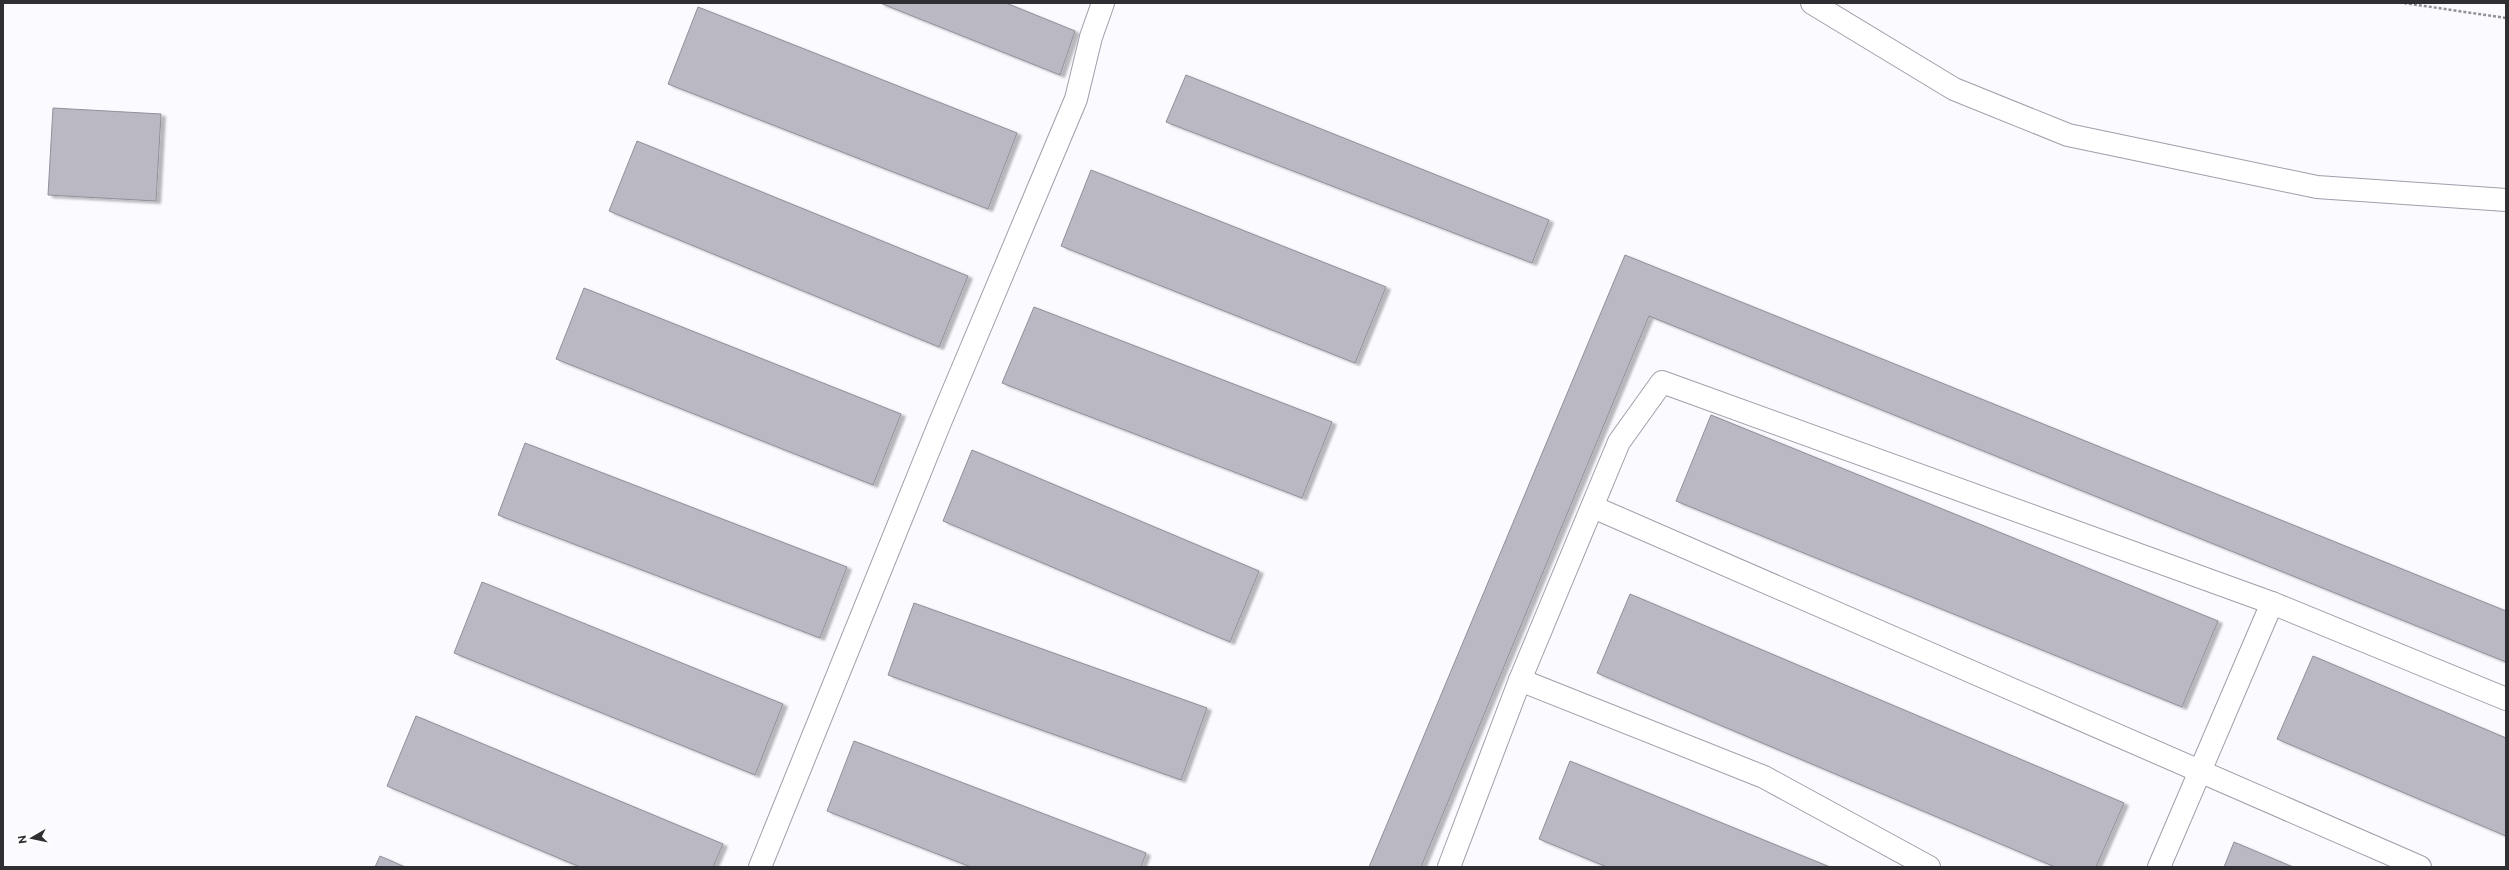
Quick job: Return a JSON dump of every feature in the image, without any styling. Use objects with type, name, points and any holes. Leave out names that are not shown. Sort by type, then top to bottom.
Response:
[{"type":"street","points":[[760,867],[939,425],[1076,99],[1091,37],[1103,3]]},
{"type":"street","points":[[1812,3],[1954,89],[2068,135],[2317,187],[2506,200]]},
{"type":"street","points":[[1449,867],[1520,680],[1619,442],[1662,382],[2272,603],[2506,698]]},
{"type":"street","points":[[1593,507],[1851,618],[2199,772],[2420,867]]},
{"type":"street","points":[[2159,867],[2272,603]]},
{"type":"street","points":[[1520,680],[1764,777],[1929,867]]},
{"type":"path","points":[[2404,3],[2506,18]]},
{"type":"building","points":[[880,3],[1006,3],[1075,31],[1060,75]]},
{"type":"building","points":[[698,7],[1017,133],[988,209],[668,84]]},
{"type":"building","points":[[1186,75],[1549,220],[1532,263],[1166,122]]},
{"type":"building","points":[[53,108],[161,114],[156,201],[48,195]]},
{"type":"building","points":[[637,141],[968,276],[939,347],[609,211]]},
{"type":"building","points":[[1091,170],[1386,287],[1355,363],[1061,246]]},
{"type":"building","points":[[1625,255],[2506,611],[2506,662],[1649,316],[1421,867],[1369,867]]},
{"type":"building","points":[[584,288],[901,414],[873,485],[556,359]]},
{"type":"building","points":[[1034,307],[1332,422],[1302,498],[1002,383]]},
{"type":"building","points":[[1711,415],[2218,621],[2182,707],[1676,501]]},
{"type":"building","points":[[525,443],[847,567],[820,638],[498,515]]},
{"type":"building","points":[[972,450],[1259,571],[1230,642],[943,521]]},
{"type":"building","points":[[482,582],[783,704],[755,775],[454,653]]},
{"type":"building","points":[[1630,594],[2124,803],[2096,867],[2055,867],[1597,673]]},
{"type":"building","points":[[914,603],[1207,708],[1181,780],[888,675]]},
{"type":"building","points":[[2313,656],[2506,738],[2506,836],[2277,739]]},
{"type":"building","points":[[416,716],[723,844],[713,867],[580,867],[387,786]]},
{"type":"building","points":[[854,741],[1146,853],[1141,867],[971,867],[827,811]]},
{"type":"building","points":[[1570,761],[1830,867],[1607,867],[1539,839]]},
{"type":"building","points":[[2234,842],[2293,867],[2224,867]]},
{"type":"building","points":[[380,856],[405,867],[375,867]]}]
